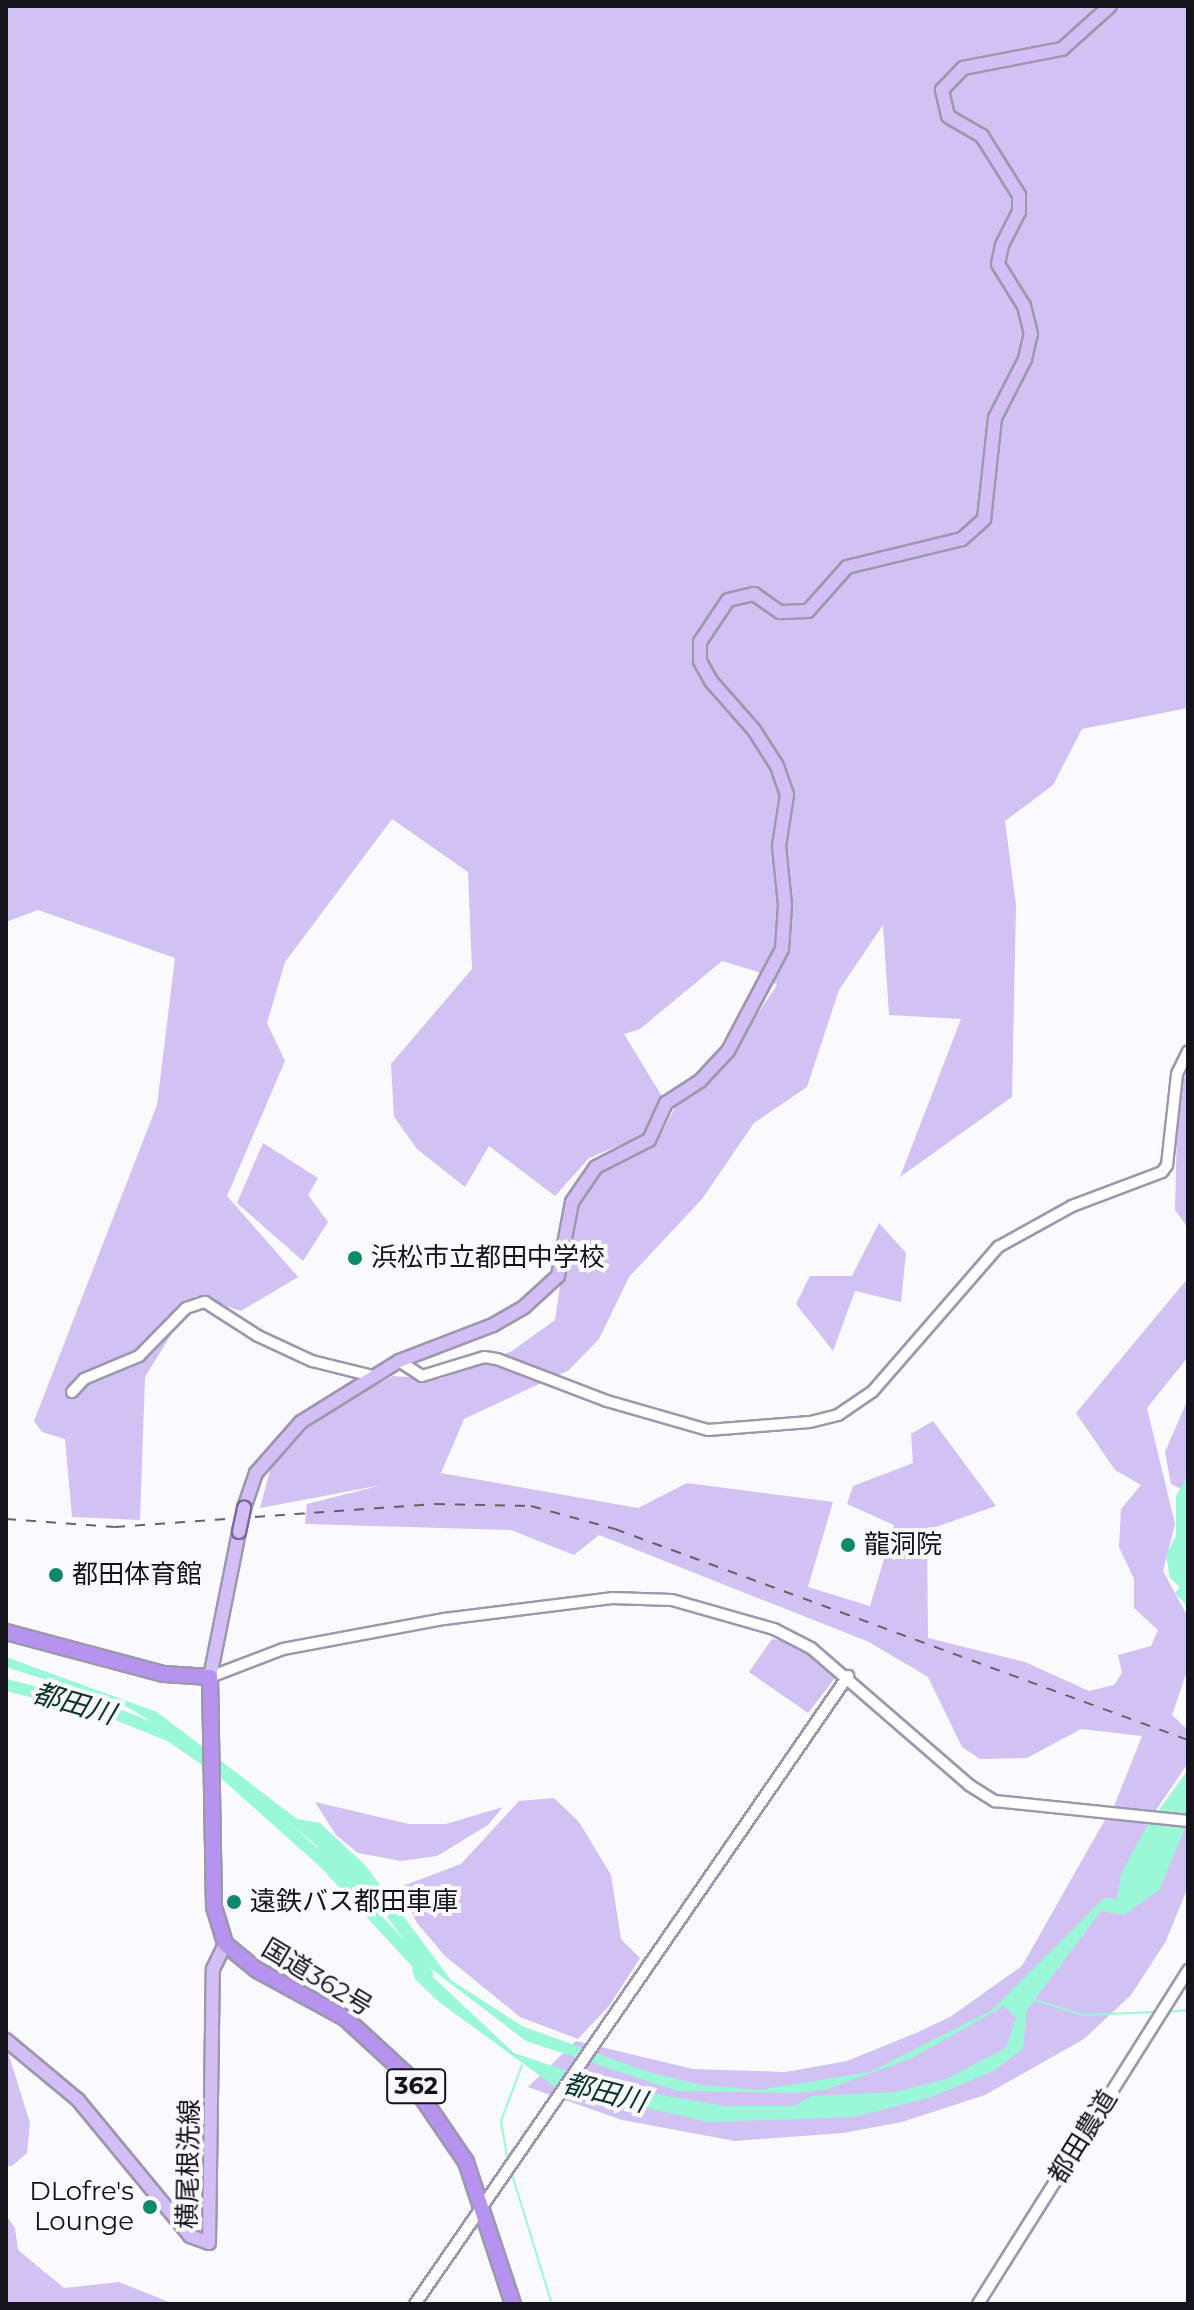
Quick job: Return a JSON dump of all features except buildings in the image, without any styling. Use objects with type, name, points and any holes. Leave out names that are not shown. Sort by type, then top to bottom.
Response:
[{"type":"highway","points":[[6,1632],[164,1674],[210,1677]]},
{"type":"highway","name":"国道362号","points":[[210,1677],[214,1907],[225,1944],[257,1970],[345,2018],[406,2074],[445,2126],[485,2208],[513,2304]]},
{"type":"main road","points":[[210,1677],[214,1639],[244,1508],[256,1473],[272,1449],[301,1422],[373,1376],[399,1361],[493,1325],[524,1307],[558,1276],[572,1202],[596,1167],[649,1140],[666,1103],[714,1069],[775,968],[786,929],[779,846],[787,795],[777,766],[754,730],[711,681],[700,661],[700,642],[728,600],[754,594],[780,612],[808,611],[847,567],[962,539],[984,519],[995,418],[1025,359],[1031,334],[1024,306],[998,264],[1002,245],[1019,212],[1019,195],[989,144],[948,116],[942,90],[963,68],[1062,49],[1110,6]]},
{"type":"main road","name":"横尾根洗線","points":[[6,2040],[78,2100],[190,2236],[209,2243],[213,1969],[225,1944]]},
{"type":"street","points":[[399,1361],[422,1376],[484,1357],[497,1359],[615,1404],[722,1432],[838,1415],[873,1391],[998,1247],[1072,1206],[1162,1172],[1167,1165],[1177,1074],[1188,1051]]},
{"type":"street","points":[[72,1392],[84,1379],[139,1356],[186,1308],[205,1302],[258,1336],[312,1361],[373,1376]]},
{"type":"street","points":[[210,1677],[283,1649],[384,1629],[643,1597],[672,1600],[774,1629],[848,1676],[981,1794],[1008,1804],[1188,1821]]},
{"type":"street","points":[[415,2304],[485,2208],[848,1676]]},
{"type":"street","name":"都田農道","points":[[978,2304],[1188,1970]]},
{"type":"shaded area","points":[[6,6],[1188,6],[1188,708],[1082,729],[1053,785],[1005,821],[1016,905],[1012,1097],[900,1177],[961,1019],[889,1015],[883,925],[839,990],[807,1087],[754,1123],[702,1199],[629,1277],[599,1339],[569,1370],[464,1419],[441,1473],[638,1508],[687,1483],[833,1502],[808,1587],[870,1606],[894,1525],[847,1504],[853,1486],[913,1463],[911,1434],[933,1421],[996,1506],[927,1530],[928,1638],[1025,1662],[1089,1691],[1114,1685],[1122,1673],[1118,1655],[1151,1646],[1158,1630],[1134,1608],[1134,1579],[1119,1547],[1121,1509],[1141,1485],[1115,1470],[1076,1413],[1188,1278],[1188,1357],[1147,1408],[1175,1524],[1163,1571],[1188,1617],[1188,1668],[1172,1715],[1187,1729],[1188,1763],[1154,1813],[1113,1809],[1142,1736],[1081,1729],[1027,1758],[980,1759],[962,1747],[928,1677],[869,1642],[599,1535],[574,1555],[511,1530],[305,1524],[307,1504],[382,1485],[260,1508],[271,1467],[319,1416],[393,1376],[440,1379],[512,1351],[555,1320],[572,1202],[604,1170],[659,1138],[681,1096],[712,1081],[777,985],[758,972],[722,961],[640,1029],[624,1034],[666,1103],[644,1135],[589,1158],[555,1196],[489,1146],[465,1187],[417,1149],[394,1117],[391,1064],[472,969],[468,872],[392,819],[285,962],[267,1023],[285,1061],[227,1196],[298,1277],[241,1311],[195,1296],[145,1377],[140,1520],[72,1517],[65,1439],[42,1432],[34,1421],[157,1105],[175,958],[38,910],[6,922]]},
{"type":"shaded area","points":[[1188,1071],[1188,1228],[1175,1210],[1178,1089]]},
{"type":"shaded area","points":[[263,1143],[318,1178],[308,1195],[328,1222],[303,1261],[237,1203]]},
{"type":"shaded area","points":[[879,1223],[906,1253],[901,1302],[855,1291],[833,1351],[796,1304],[810,1276],[852,1276]]},
{"type":"shaded area","points":[[1188,1399],[1188,1492],[1171,1484],[1165,1452]]},
{"type":"shaded area","points":[[772,1639],[793,1643],[838,1674],[808,1713],[749,1672]]},
{"type":"shaded area","points":[[554,1798],[579,1822],[611,1875],[621,1939],[640,1958],[609,2006],[578,2039],[520,2017],[445,1956],[417,1923],[400,1887],[461,1864],[519,1801]]},
{"type":"shaded area","points":[[315,1802],[409,1824],[446,1824],[503,1807],[488,1825],[437,1856],[401,1861],[358,1853],[336,1835]]},
{"type":"shaded area","points":[[1106,1818],[1188,1828],[1188,1887],[1166,1941],[1131,1995],[1084,2039],[985,2095],[902,2122],[843,2133],[735,2141],[622,2120],[528,2087],[576,2041],[693,2069],[786,2072],[847,2061],[916,2033],[950,2017],[1022,1966]]},
{"type":"shaded area","points":[[6,2046],[30,2123],[27,2153],[12,2166],[6,2166]]},
{"type":"shaded area","points":[[6,2215],[15,2228],[18,2250],[64,2288],[119,2282],[174,2304],[6,2304]]},
{"type":"water","points":[[1188,1474],[1188,1607],[1175,1593],[1180,1587],[1170,1578],[1166,1555],[1176,1536],[1176,1496]]},
{"type":"water","points":[[6,1657],[157,1712],[297,1819],[320,1823],[365,1865],[451,1980],[522,2026],[648,2072],[701,2085],[759,2090],[870,2072],[992,2010],[1104,1898],[1117,1899],[1121,1874],[1145,1829],[1188,1770],[1188,1822],[1159,1890],[1124,1915],[1101,1911],[1027,2010],[1023,2049],[993,2071],[932,2097],[853,2117],[708,2122],[554,2086],[439,2002],[415,1979],[412,1969],[419,1964],[514,2053],[615,2087],[725,2106],[795,2106],[811,2096],[896,2092],[946,2079],[1006,2048],[1016,2018],[1004,2006],[912,2058],[825,2090],[797,2093],[678,2091],[526,2041],[417,1958],[372,1896],[329,1877],[316,1845],[196,1748],[122,1704],[6,1667]]},
{"type":"waterway","name":"都田川","points":[[6,1685],[106,1710],[171,1736],[224,1773],[325,1863],[427,1974]]},
{"type":"waterway","points":[[1032,1999],[1083,2015],[1155,2012]]},
{"type":"waterway","points":[[1165,2012],[1188,2010]]},
{"type":"waterway","points":[[508,2162],[501,2121],[522,2065]]},
{"type":"waterway","points":[[511,2171],[552,2304]]},
{"type":"railway","points":[[6,1519],[115,1527],[435,1504],[531,1506],[615,1529],[1188,1740]]},
{"type":"place","name":"浜松市立都田中学校","points":[[355,1258]]},
{"type":"place","name":"龍洞院","points":[[848,1545]]},
{"type":"place","name":"都田体育館","points":[[56,1575]]},
{"type":"place","name":"遠鉄バス都田車庫","points":[[234,1902]]},
{"type":"place","name":"DLofre's Lounge","points":[[150,2207]]}]
